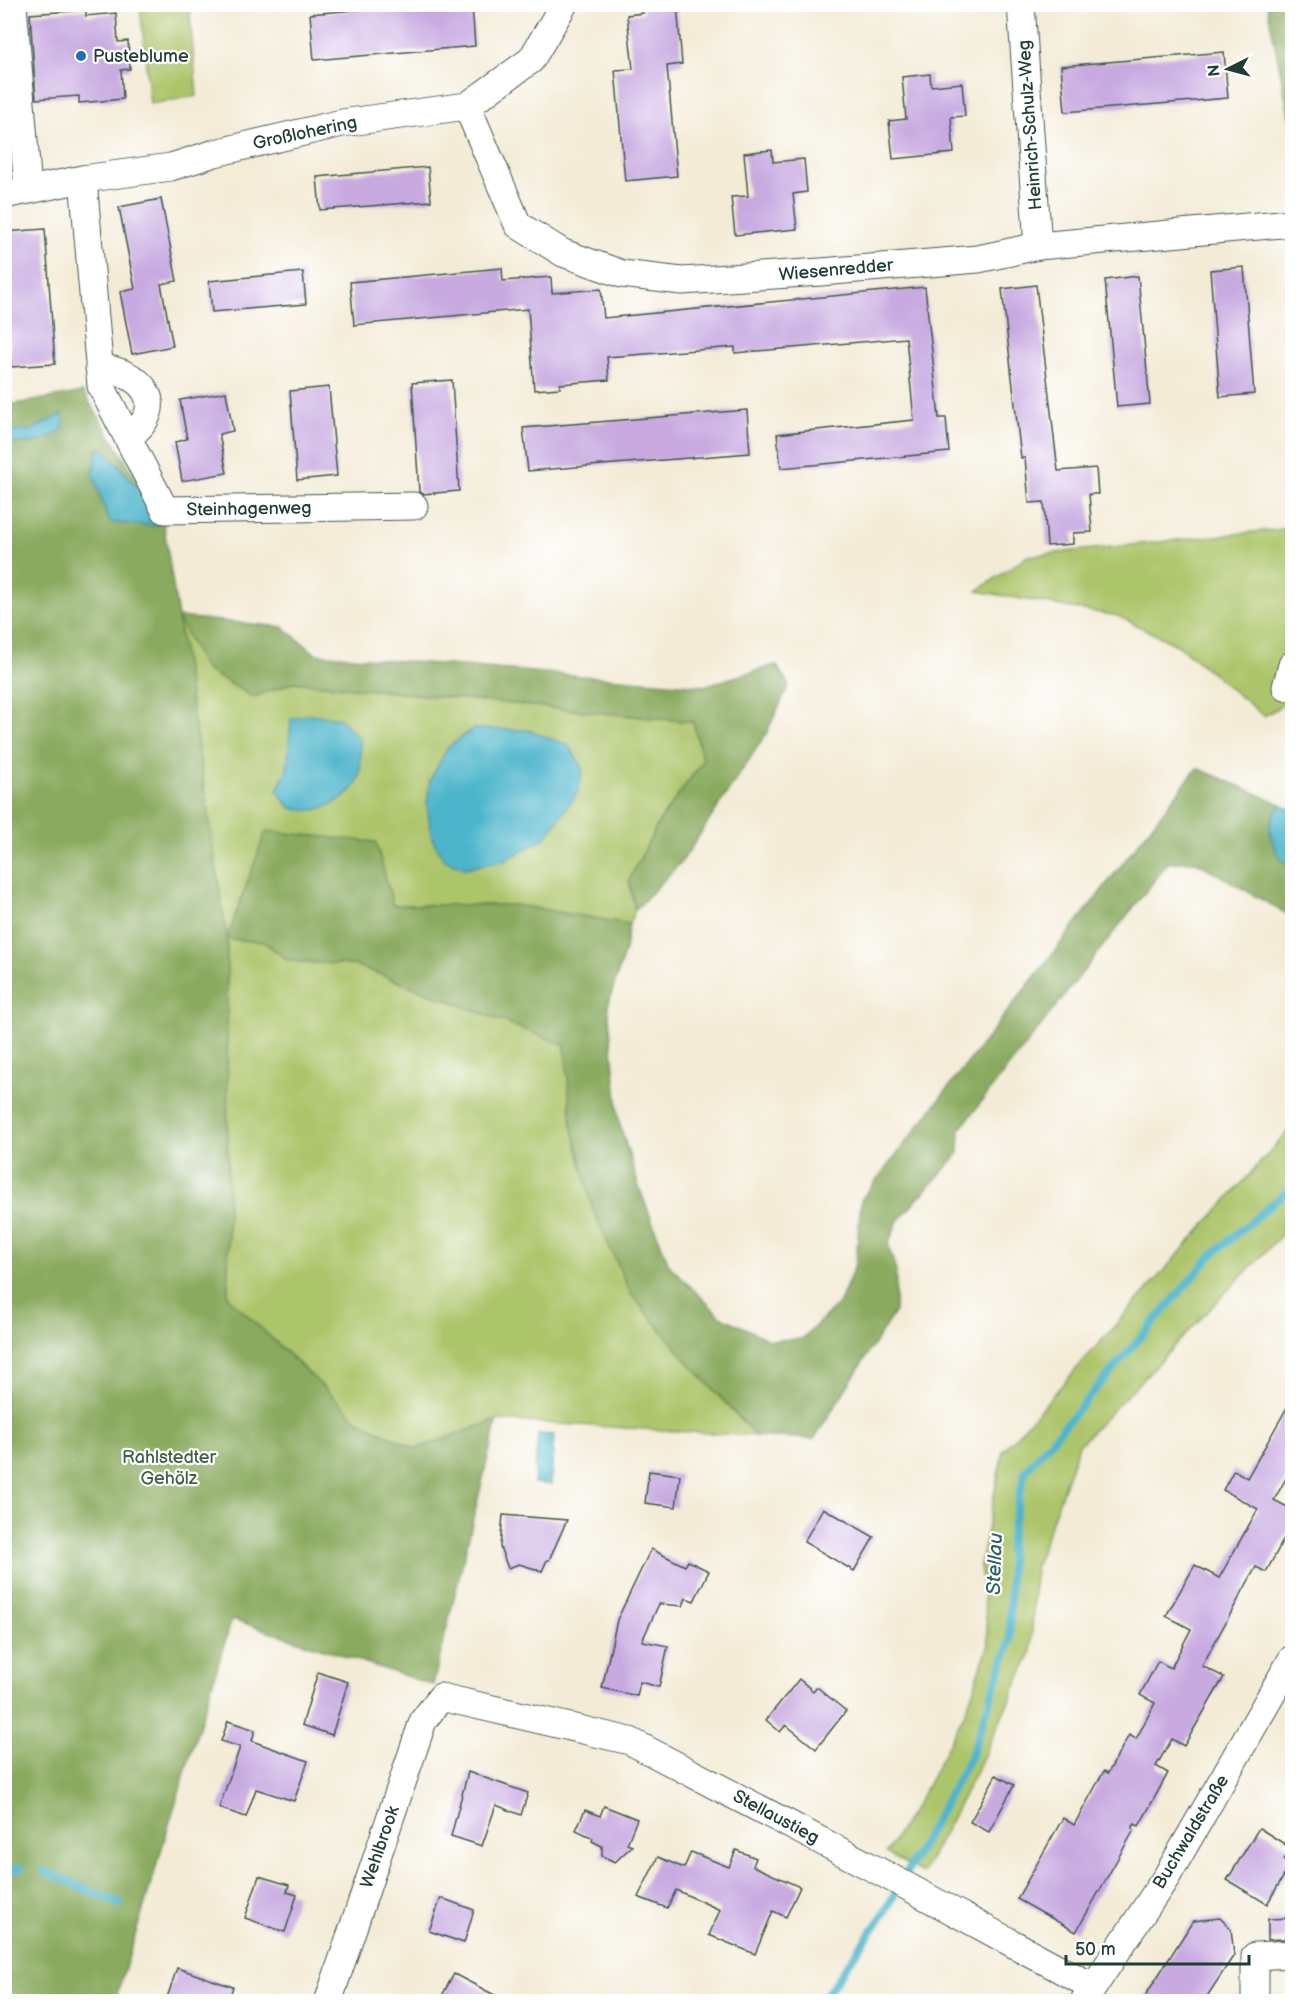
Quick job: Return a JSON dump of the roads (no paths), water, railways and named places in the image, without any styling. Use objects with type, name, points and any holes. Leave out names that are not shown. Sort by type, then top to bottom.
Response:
[{"type":"street","points":[[13,4],[16,192]]},
{"type":"street","name":"Großlohering","points":[[16,192],[83,179],[171,167],[215,153],[342,123],[467,106],[531,60],[564,4]]},
{"type":"street","name":"Heinrich-Schulz-Weg","points":[[1021,4],[1038,246]]},
{"type":"street","name":"Wiesenredder","points":[[467,106],[518,225],[563,253],[622,274],[682,281],[705,280],[978,259],[1038,246],[1293,223]]},
{"type":"street","name":"Steinhagenweg","points":[[83,179],[100,386],[165,510],[414,506]]},
{"type":"street","points":[[99,368],[128,375],[144,387],[148,397],[147,417],[128,437]]},
{"type":"street","name":"Buchwaldstraße","points":[[1088,1994],[1167,1876],[1293,1659]]},
{"type":"street","name":"Stellaustieg","points":[[441,1697],[630,1741],[888,1876],[1088,1994]]},
{"type":"street","name":"Wehlbrook","points":[[328,2001],[423,1721],[441,1697]]},
{"type":"street","points":[[1255,2001],[1255,1956],[1293,1954]]},
{"type":"water","points":[[61,414],[64,418],[63,429],[49,438],[28,443],[5,442],[5,432],[31,430]]},
{"type":"water","points":[[98,448],[103,448],[139,489],[160,522],[157,526],[113,523],[107,517],[93,474]]},
{"type":"water","points":[[310,714],[339,718],[360,739],[360,770],[355,786],[343,798],[318,809],[300,810],[290,807],[277,790],[287,770],[291,719]]},
{"type":"water","points":[[473,729],[528,730],[568,745],[583,768],[578,792],[545,838],[504,861],[465,868],[444,860],[432,838],[427,805],[430,780],[448,747]]},
{"type":"water","points":[[1281,804],[1292,811],[1292,868],[1278,854],[1270,833],[1272,819]]},
{"type":"water","points":[[538,1434],[554,1435],[551,1484],[534,1483]]},
{"type":"waterway","name":"Stellau","points":[[821,2002],[885,1912],[972,1753],[1010,1642],[1010,1539],[1025,1471],[1212,1255],[1292,1187]]},
{"type":"waterway","points":[[4,1872],[21,1868]]},
{"type":"waterway","points":[[44,1871],[120,1904]]},
{"type":"place","name":"Pusteblume","points":[[81,56]]},
{"type":"park label","name":"Rahlstedter Gehölz","points":[[169,1467]]}]
